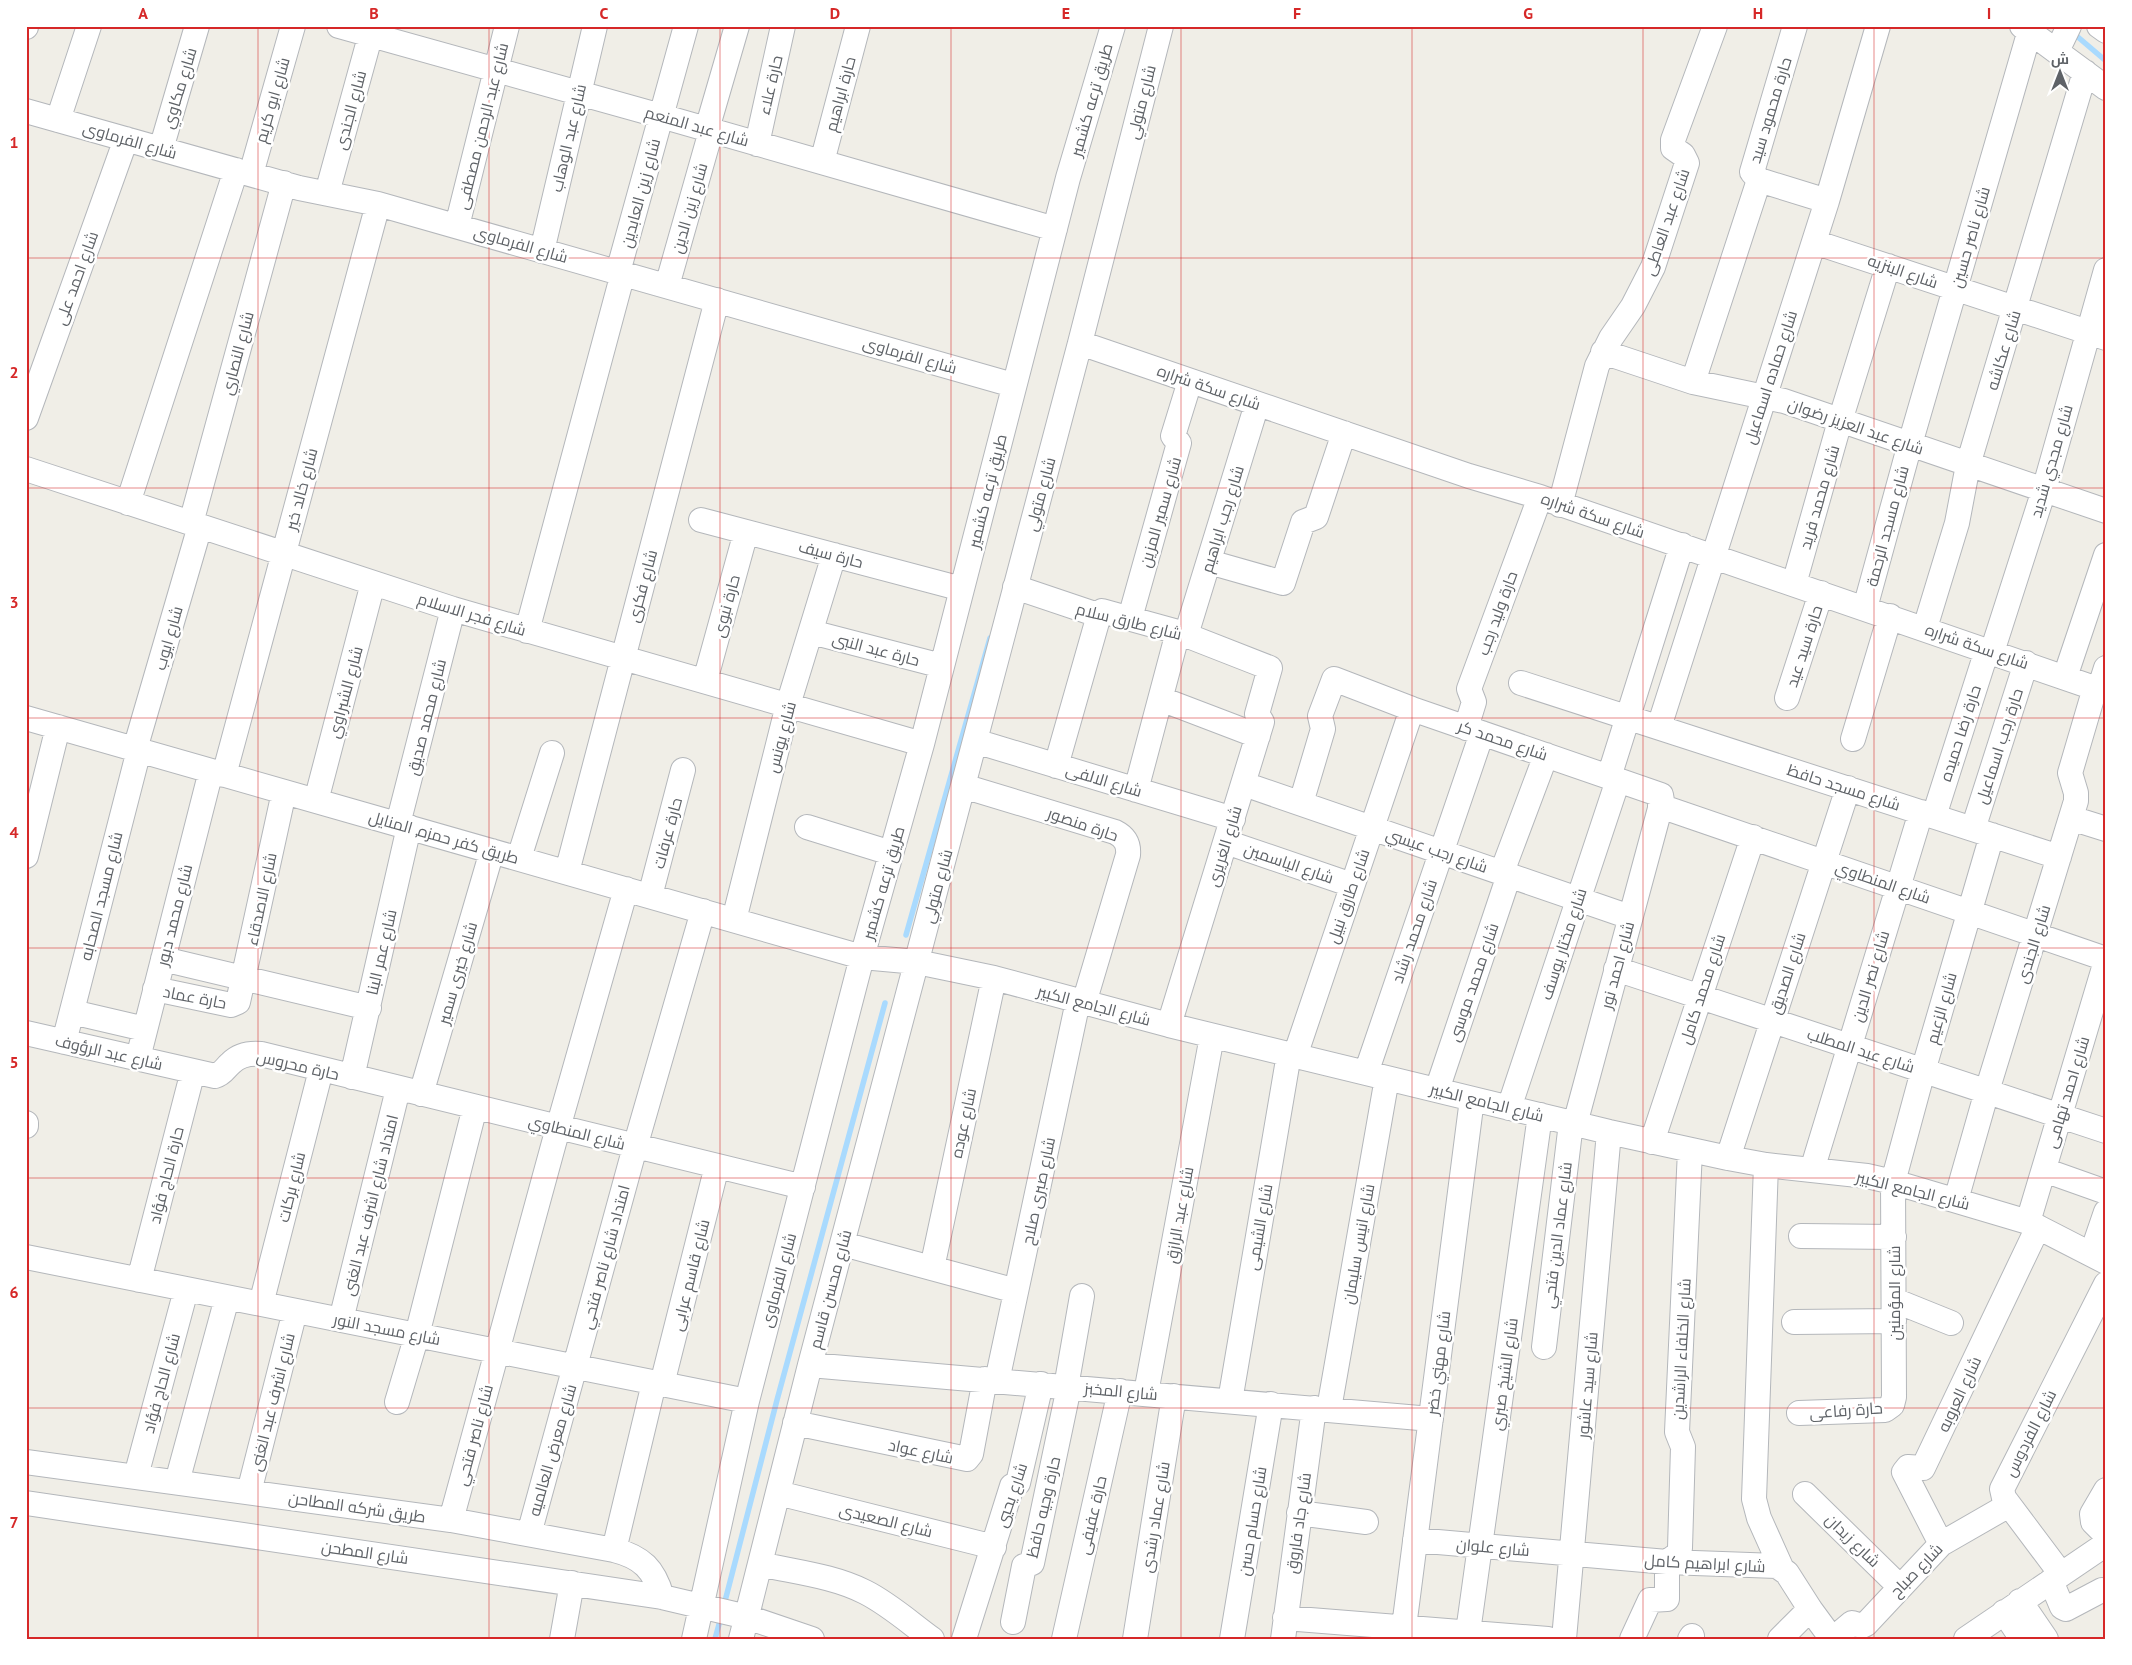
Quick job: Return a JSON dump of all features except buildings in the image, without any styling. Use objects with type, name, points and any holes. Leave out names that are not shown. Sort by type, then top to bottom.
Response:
[{"type":"street","points":[[58,120],[89,26]]},
{"type":"street","name":"شارع مكاوي","points":[[161,149],[198,26]]},
{"type":"street","name":"شارع ابو كريم","points":[[128,503],[244,172],[292,26]]},
{"type":"street","name":"شارع عبد المنعم","points":[[339,26],[418,36],[495,69],[1055,229]]},
{"type":"street","name":"شارع عبد الرحمن مصطفى","points":[[457,226],[506,26]]},
{"type":"street","name":"شارع عبد الوهاب","points":[[542,250],[595,26]]},
{"type":"street","name":"شارع زين العابدين","points":[[527,630],[686,26]]},
{"type":"street","name":"شارع زين الدين","points":[[667,286],[737,26]]},
{"type":"street","name":"حارة علاء","points":[[757,144],[783,26]]},
{"type":"street","name":"حارة ابراهيم","points":[[822,162],[858,26]]},
{"type":"street","name":"طريق ترعه كشمير","points":[[862,957],[922,744],[1013,385],[1055,229],[1113,26]]},
{"type":"street","name":"شارع متولي","points":[[917,962],[1080,344],[1161,26]]},
{"type":"street","name":"شارع عبد العاطى","points":[[1550,501],[1603,352],[1643,286],[1661,246],[1687,163],[1683,155],[1673,148],[1672,140],[1714,26]]},
{"type":"street","name":"حارة محمود سيد","points":[[1796,26],[1752,168],[1753,175],[1759,180],[1827,201]]},
{"type":"street","name":"شارع حماده اسماعيل","points":[[1659,727],[1715,556],[1763,396],[1827,201],[1878,26]]},
{"type":"street","points":[[2057,51],[2069,26]]},
{"type":"street","points":[[2099,26],[2106,31]]},
{"type":"street","points":[[2026,28],[2106,88]]},
{"type":"street","name":"شارع ناصر حسين","points":[[1910,444],[1955,289],[2026,28]]},
{"type":"street","name":"شارع الجندى","points":[[327,193],[372,30]]},
{"type":"street","name":"شارع عكاشه","points":[[1925,628],[1957,524],[1968,465],[2085,72]]},
{"type":"street","name":"شارع الفرماوى","points":[[26,111],[284,183],[378,204],[1013,385]]},
{"type":"street","name":"شارع احمد على","points":[[26,418],[126,139]]},
{"type":"street","points":[[1693,382],[1759,180]]},
{"type":"street","name":"شارع النصاري","points":[[195,525],[284,183]]},
{"type":"street","name":"شارع خالد خير","points":[[218,773],[284,554],[378,204]]},
{"type":"street","name":"شارع البنزيه","points":[[1814,242],[2097,335]]},
{"type":"street","name":"شارع محمد فريد","points":[[1794,584],[1840,421],[1888,266]]},
{"type":"street","name":"شارع مجدي شديد","points":[[1990,651],[2097,335],[2106,270]]},
{"type":"street","name":"شارع فكرى","points":[[567,872],[717,300]]},
{"type":"street","name":"شارع سكة شراره","points":[[1080,344],[1469,476],[1715,556],[2065,678],[2101,684]]},
{"type":"street","name":"شارع عبد العزيز رضوان","points":[[1603,352],[1693,382],[1763,396],[2106,511]]},
{"type":"street","name":"شارع سمير المزين","points":[[1130,618],[1179,444],[1173,436],[1190,381]]},
{"type":"street","name":"شارع رجب ابراهيم","points":[[1136,790],[1161,699],[1208,562],[1257,404]]},
{"type":"street","points":[[1208,562],[1283,583],[1303,522],[1316,517],[1344,433]]},
{"type":"street","name":"شارع مسجد الرحمة","points":[[1865,608],[1910,444]]},
{"type":"street","name":"شارع فجر الاسلام","points":[[26,469],[453,609],[922,744]]},
{"type":"street","name":"حارة وليد رجب","points":[[1474,731],[1474,702],[1469,689],[1550,501]]},
{"type":"street","name":"حارة سيف","points":[[701,520],[962,589]]},
{"type":"street","name":"شارع ايوب","points":[[137,749],[195,525]]},
{"type":"street","name":"حارة نبوى","points":[[705,681],[746,532]]},
{"type":"street","name":"شارع مختار يوسف","points":[[1510,1108],[1578,898],[1614,779],[1628,717],[1682,545]]},
{"type":"street","name":"شارع يونس","points":[[734,920],[788,706],[834,555]]},
{"type":"street","points":[[2065,678],[2106,555]]},
{"type":"street","name":"شارع الشبراوي","points":[[316,801],[373,583]]},
{"type":"street","name":"شارع طارق سلام","points":[[1015,586],[1099,615],[1102,611],[1182,634],[1270,668]]},
{"type":"street","name":"حارة سيد عيد","points":[[1787,698],[1821,593]]},
{"type":"street","name":"شارع محمد صديق","points":[[404,826],[453,609]]},
{"type":"street","points":[[1056,766],[1099,615]]},
{"type":"street","points":[[1853,739],[1890,616]]},
{"type":"street","name":"حارة عبد النبى","points":[[811,632],[942,666]]},
{"type":"street","name":"حارة رضا حميده","points":[[1927,814],[1990,651]]},
{"type":"street","name":"حارة رجب اسماعيل","points":[[1983,832],[2026,663]]},
{"type":"street","name":"شارع الغريرى","points":[[1169,1025],[1262,722],[1257,714],[1270,668]]},
{"type":"street","name":"شارع محمد كر","points":[[1301,803],[1323,729],[1320,716],[1334,679],[1474,731],[1659,793],[1662,798],[1660,806]]},
{"type":"street","name":"شارع مسجد حافظ","points":[[1521,683],[2060,857]]},
{"type":"street","name":"شارع الجندى","points":[[1956,1200],[1987,1091],[2077,797],[2070,773],[2101,684]]},
{"type":"street","points":[[1161,699],[1258,736]]},
{"type":"street","name":"شارع طارق نبيل","points":[[1292,1055],[1412,709]]},
{"type":"street","name":"طريق كفر حمزه, المنايل","points":[[26,718],[862,957]]},
{"type":"street","points":[[26,856],[58,727]]},
{"type":"street","name":"شارع محمد رشاد","points":[[1376,1076],[1474,731]]},
{"type":"street","name":"شارع الالفى","points":[[975,741],[1233,819]]},
{"type":"street","name":"شارع مسجد الصحابه","points":[[64,1042],[137,749]]},
{"type":"street","points":[[519,858],[552,753]]},
{"type":"street","name":"شارع محمد موسى","points":[[1437,1090],[1546,755]]},
{"type":"street","name":"حارة عرفات","points":[[650,896],[683,770]]},
{"type":"street","name":"شارع محمد دبور","points":[[138,1058],[163,960],[218,773]]},
{"type":"street","name":"شارع رجب عيسي","points":[[1244,784],[1630,917]]},
{"type":"street","name":"حارة منصور","points":[[963,786],[1121,834],[1128,843],[1128,855],[1081,1002]]},
{"type":"street","name":"شارع الصديق","points":[[1728,1158],[1848,788]]},
{"type":"street","name":"شارع الاصدقاء","points":[[234,1005],[238,1002],[244,979],[284,792]]},
{"type":"street","name":"شارع المنطاوي","points":[[1660,806],[2106,960]]},
{"type":"street","name":"شارع احمد نور","points":[[1573,1123],[1660,806]]},
{"type":"street","name":"شارع نصر الدين","points":[[1812,1170],[1897,887],[1927,814]]},
{"type":"street","points":[[2071,818],[2106,829]]},
{"type":"street","name":"شارع عمر البنا","points":[[352,1078],[369,1008],[404,826]]},
{"type":"street","points":[[807,827],[891,853]]},
{"type":"street","name":"شارع الزعيم","points":[[1893,1182],[1969,912],[1983,832]]},
{"type":"street","name":"شارع محمد كامل","points":[[1652,1142],[1753,837]]},
{"type":"street","name":"شارع الياسمين","points":[[1226,842],[1352,884]]},
{"type":"street","name":"شارع خيرى سمير","points":[[421,1094],[492,851]]},
{"type":"street","points":[[498,1351],[558,1128],[626,889]]},
{"type":"street","name":"امتداد شارع ناصر فتحي","points":[[576,1367],[635,1147],[703,911]]},
{"type":"street","name":"شارع الفرماوى","points":[[703,1606],[747,1401],[862,957]]},
{"type":"street","name":"شارع الجامع الكبير","points":[[862,957],[917,962],[994,978],[1212,1036],[1652,1142],[1766,1165],[1893,1182],[2033,1224],[2099,1257]]},
{"type":"street","points":[[163,960],[369,1008]]},
{"type":"street","name":"شارع احمد تهامى","points":[[2033,1224],[2044,1170],[2106,960]]},
{"type":"street","name":"شارع محسن قاسم","points":[[744,1628],[810,1364],[917,962]]},
{"type":"street","name":"شارع عبد المطلب","points":[[1616,969],[2106,1131]]},
{"type":"street","name":"شارع عوده","points":[[932,1268],[994,978]]},
{"type":"street","name":"حارة عماد","points":[[155,989],[234,1005]]},
{"type":"street","name":"شارع صبرى صلاح","points":[[991,1380],[1016,1291],[1081,1002]]},
{"type":"street","points":[[72,1012],[146,1029]]},
{"type":"street","name":"شارع عبد الرؤوف","points":[[26,1033],[193,1071]]},
{"type":"street","name":"شارع عبد الرازق","points":[[1146,1394],[1212,1036]]},
{"type":"street","name":"حارة محروس","points":[[193,1071],[215,1076],[219,1075],[237,1058],[253,1054],[352,1078]]},
{"type":"street","name":"شارع الشيمى","points":[[1230,1400],[1292,1055]]},
{"type":"street","name":"شارع بركات","points":[[261,1304],[321,1070]]},
{"type":"street","name":"حارة الحاج فؤاد","points":[[139,1280],[193,1071]]},
{"type":"street","name":"شارع انيس سليمان","points":[[1321,1408],[1376,1076]]},
{"type":"street","name":"شارع المنطاوي","points":[[352,1078],[803,1187]]},
{"type":"street","name":"امتداد شارع اشرف عبد الغنى","points":[[342,1320],[398,1089]]},
{"type":"street","name":"شارع مهني خضر","points":[[1404,1627],[1472,1099]]},
{"type":"street","points":[[397,1402],[475,1107]]},
{"type":"street","name":"شارع الشيخ صبري","points":[[1468,1632],[1540,1115]]},
{"type":"street","name":"شارع عماد الدين فتحي","points":[[1544,1347],[1573,1123]]},
{"type":"street","name":"شارع سيد عاشور","points":[[1564,1639],[1609,1132]]},
{"type":"street","name":"شارع الخلفاء الراشدين","points":[[1632,1639],[1650,1600],[1666,1600],[1668,1562],[1678,1554],[1680,1548],[1683,1448],[1677,1432],[1690,1150]]},
{"type":"street","points":[[1766,1165],[1754,1499],[1759,1518],[1781,1567]]},
{"type":"street","name":"شارع قاسم عرابى","points":[[614,1550],[717,1166]]},
{"type":"street","points":[[2044,1170],[2106,1192]]},
{"type":"street","name":"شارع المؤمنين","points":[[1892,1405],[1894,1397],[1893,1182]]},
{"type":"street","points":[[2099,1257],[2106,1212]]},
{"type":"street","name":"شارع العروبه","points":[[1940,1544],[1904,1472],[1908,1467],[1923,1468],[2033,1224]]},
{"type":"street","points":[[1802,1236],[1894,1237]]},
{"type":"street","points":[[842,1244],[1016,1291]]},
{"type":"street","name":"شارع مسجد النور","points":[[26,1257],[747,1401]]},
{"type":"street","name":"شارع الفردوس","points":[[2102,1590],[2066,1609],[2062,1607],[2056,1578],[2002,1494],[2004,1484],[2106,1284]]},
{"type":"street","name":"شارع الحاج فؤاد","points":[[136,1476],[186,1290]]},
{"type":"street","points":[[1067,1387],[1082,1296]]},
{"type":"street","points":[[177,1482],[227,1298]]},
{"type":"street","name":"شارع اشرف عبد الغنى","points":[[249,1492],[295,1311]]},
{"type":"street","points":[[1794,1322],[1894,1311],[1951,1323]]},
{"type":"street","name":"شارع ناصر فتحي","points":[[451,1520],[498,1351]]},
{"type":"street","name":"شارع المخبز","points":[[810,1364],[1431,1419]]},
{"type":"street","name":"شارع معرض العالميه","points":[[529,1534],[576,1367]]},
{"type":"street","name":"شارع عواد","points":[[795,1423],[966,1459],[971,1454],[991,1380]]},
{"type":"street","name":"شارع يحيي","points":[[994,1546],[1012,1486],[1018,1483],[1041,1384]]},
{"type":"street","name":"حارة وجيه حافظ","points":[[1013,1622],[1024,1566],[1032,1563],[1067,1387]]},
{"type":"street","name":"حارة عفيفى","points":[[1064,1639],[1120,1391]]},
{"type":"street","name":"شارع عماد رشدى","points":[[1135,1639],[1174,1396]]},
{"type":"street","name":"شارع حسام حسن","points":[[1232,1639],[1271,1404]]},
{"type":"street","name":"حارة رفاعى","points":[[1799,1413],[1885,1410],[1892,1405]]},
{"type":"street","name":"شارع جاد فاروق","points":[[1284,1628],[1299,1513],[1321,1408]]},
{"type":"street","name":"طريق شركه المطاحن","points":[[26,1462],[451,1520],[614,1550],[631,1554],[642,1562],[652,1572],[659,1584],[662,1597]]},
{"type":"street","points":[[2106,1490],[2092,1514],[2093,1522],[2106,1535]]},
{"type":"street","name":"شارع الصعيدى","points":[[778,1493],[994,1546]]},
{"type":"street","name":"شارع زيدان","points":[[1805,1494],[1900,1587]]},
{"type":"street","name":"شارع المطحن","points":[[26,1503],[572,1582],[662,1597],[703,1606],[744,1628],[812,1639]]},
{"type":"street","name":"شارع صباح","points":[[1832,1639],[1852,1623],[1862,1626],[1866,1624],[1940,1544],[2009,1505]]},
{"type":"street","points":[[1299,1513],[1366,1522]]},
{"type":"street","name":"شارع علوان","points":[[1415,1540],[1572,1555]]},
{"type":"street","points":[[1974,1637],[2012,1607],[2106,1544]]},
{"type":"street","points":[[964,1639],[994,1546]]},
{"type":"street","name":"شارع ابراهيم كامل","points":[[1572,1555],[1781,1567],[1787,1572],[1810,1609],[1832,1639]]},
{"type":"street","points":[[760,1564],[849,1585],[864,1591],[880,1600],[932,1639]]},
{"type":"street","points":[[562,1639],[572,1582]]},
{"type":"street","points":[[694,1639],[703,1606]]},
{"type":"street","points":[[2012,1607],[2022,1639]]},
{"type":"street","points":[[2012,1607],[2046,1639]]},
{"type":"street","points":[[1780,1639],[1810,1609]]},
{"type":"street","points":[[1284,1628],[1352,1631],[1404,1627],[1548,1639]]},
{"type":"waterway","points":[[2072,32],[2106,61]]},
{"type":"waterway","points":[[906,935],[990,638]]},
{"type":"waterway","points":[[724,1605],[777,1400],[885,1003]]},
{"type":"waterway","points":[[715,1639],[721,1617]]}]
